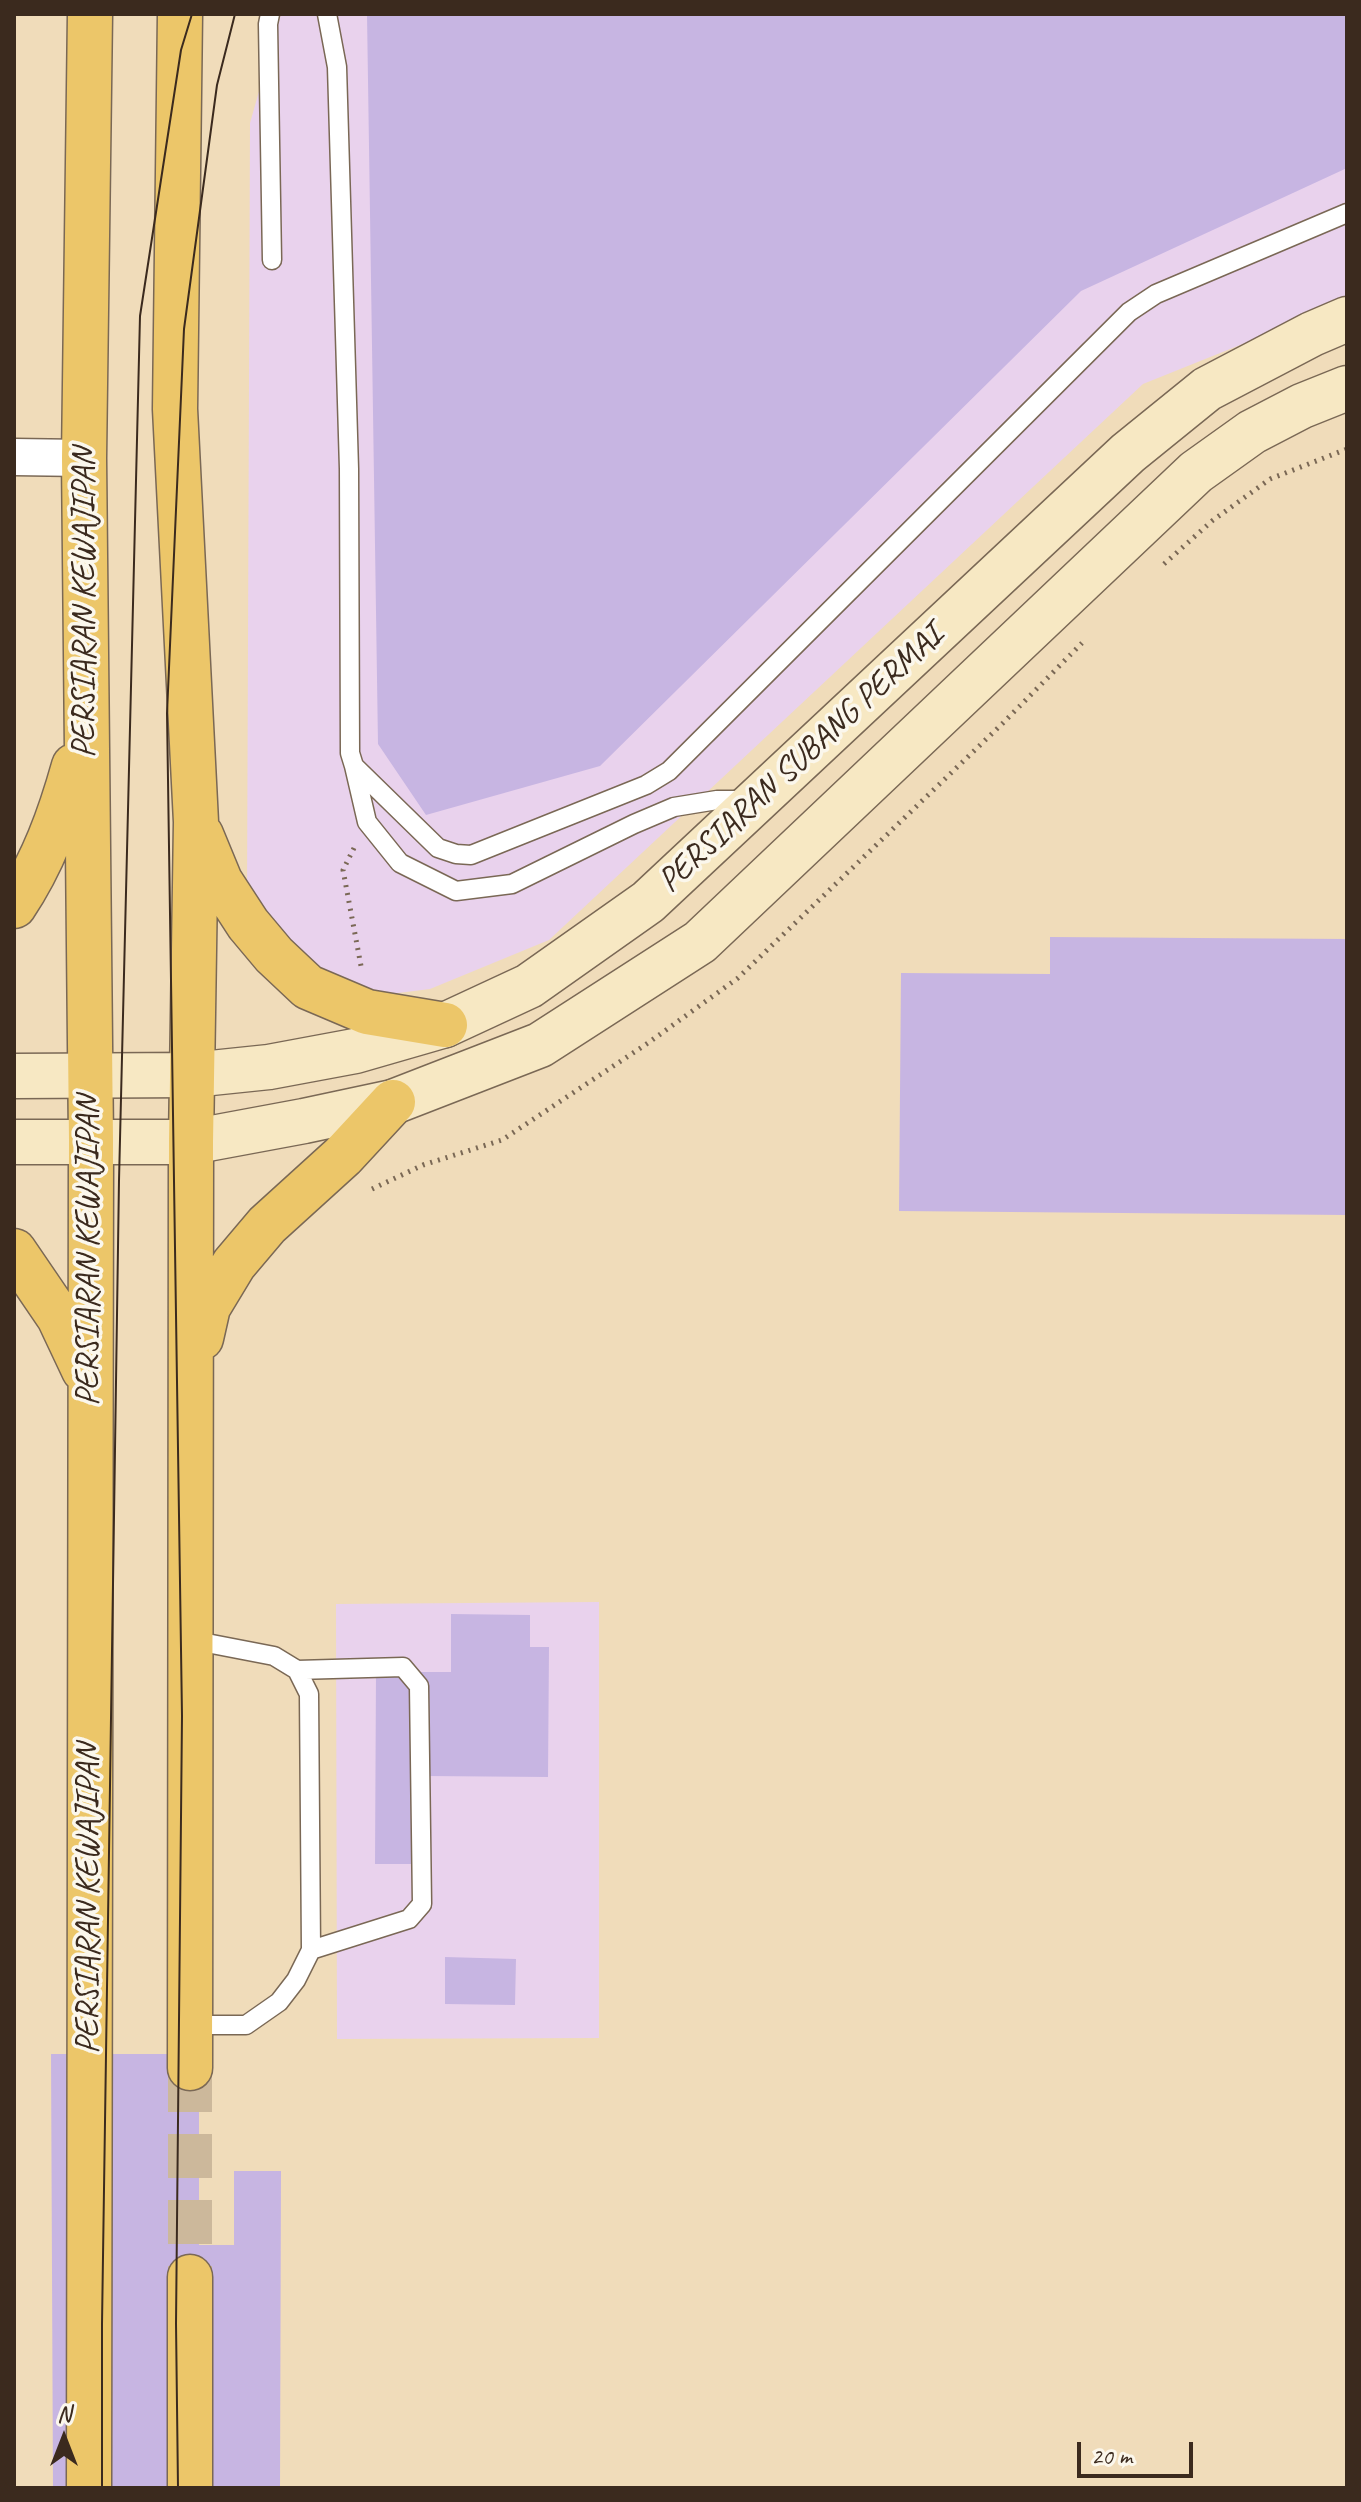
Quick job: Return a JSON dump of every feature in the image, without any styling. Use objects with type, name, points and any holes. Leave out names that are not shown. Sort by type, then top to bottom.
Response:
[{"type":"main road","name":"PERSIARAN KEWAJIPAN","points":[[89,2488],[91,1140],[84,458],[90,14]]},
{"type":"main road","points":[[180,14],[175,409],[196,822],[191,1142],[190,2047]]},
{"type":"main road","name":"PERSIARAN SUBANG PERMAI","points":[[14,1076],[192,1075],[269,1067],[355,1051],[445,1025],[529,986],[648,902],[1140,443],[1207,389],[1347,319]]},
{"type":"main road","name":"PERSIARAN SUBANG PERMAI","points":[[14,1142],[191,1142],[393,1102],[540,1045],[700,942],[1196,472],[1252,432],[1302,406],[1347,388]]},
{"type":"main road","points":[[14,906],[39,866],[62,809],[86,721]]},
{"type":"main road","points":[[196,822],[220,881],[248,924],[274,955],[308,987],[367,1012],[445,1025]]},
{"type":"main road","points":[[191,1379],[208,1307],[234,1264],[267,1225],[343,1156],[393,1102]]},
{"type":"main road","points":[[14,1251],[59,1317],[90,1383]]},
{"type":"main road","points":[[190,2277],[190,2488]]},
{"type":"street","points":[[14,457],[84,458]]},
{"type":"lane","points":[[270,14],[272,260]]},
{"type":"lane","points":[[327,14],[337,82],[349,469],[350,753],[367,822],[400,863],[456,891],[512,884],[674,807],[717,800],[756,800]]},
{"type":"lane","points":[[354,766],[438,848],[471,855],[646,785],[669,771],[1129,312],[1156,294],[1347,213]]},
{"type":"lane","points":[[190,2047],[246,2025],[279,2002],[296,1980],[311,1950],[309,1694],[297,1670],[274,1656],[191,1640]]},
{"type":"lane","points":[[297,1670],[403,1667],[419,1686],[422,1904],[409,1919],[311,1950]]},
{"type":"path","points":[[363,980],[343,870],[367,822]]},
{"type":"shaded area","points":[[281,14],[1347,14],[1347,302],[1143,384],[549,940],[430,989],[374,996],[323,974],[247,896],[250,123]]},
{"type":"shaded area","points":[[599,1602],[599,2038],[337,2039],[336,1604]]},
{"type":"building","points":[[367,14],[1347,14],[1347,168],[1081,291],[600,766],[426,815],[378,744]]},
{"type":"building","points":[[1050,937],[1347,939],[1347,1215],[899,1211],[901,973],[1050,974]]},
{"type":"building","points":[[451,1614],[530,1615],[530,1647],[549,1647],[548,1777],[426,1776],[425,1864],[375,1864],[376,1672],[451,1672]]},
{"type":"building","points":[[445,1957],[516,1959],[515,2005],[445,2004]]},
{"type":"building","points":[[51,2054],[199,2054],[199,2245],[234,2245],[234,2171],[281,2171],[280,2488],[53,2488]]},
{"type":"tunnel","points":[[190,2068],[190,2277]]},
{"type":"tram line","points":[[102,2488],[119,1180],[140,316],[181,50],[192,14]]},
{"type":"tram line","points":[[178,2488],[176,2323],[182,1716],[167,713],[184,329],[217,85],[235,14]]}]
